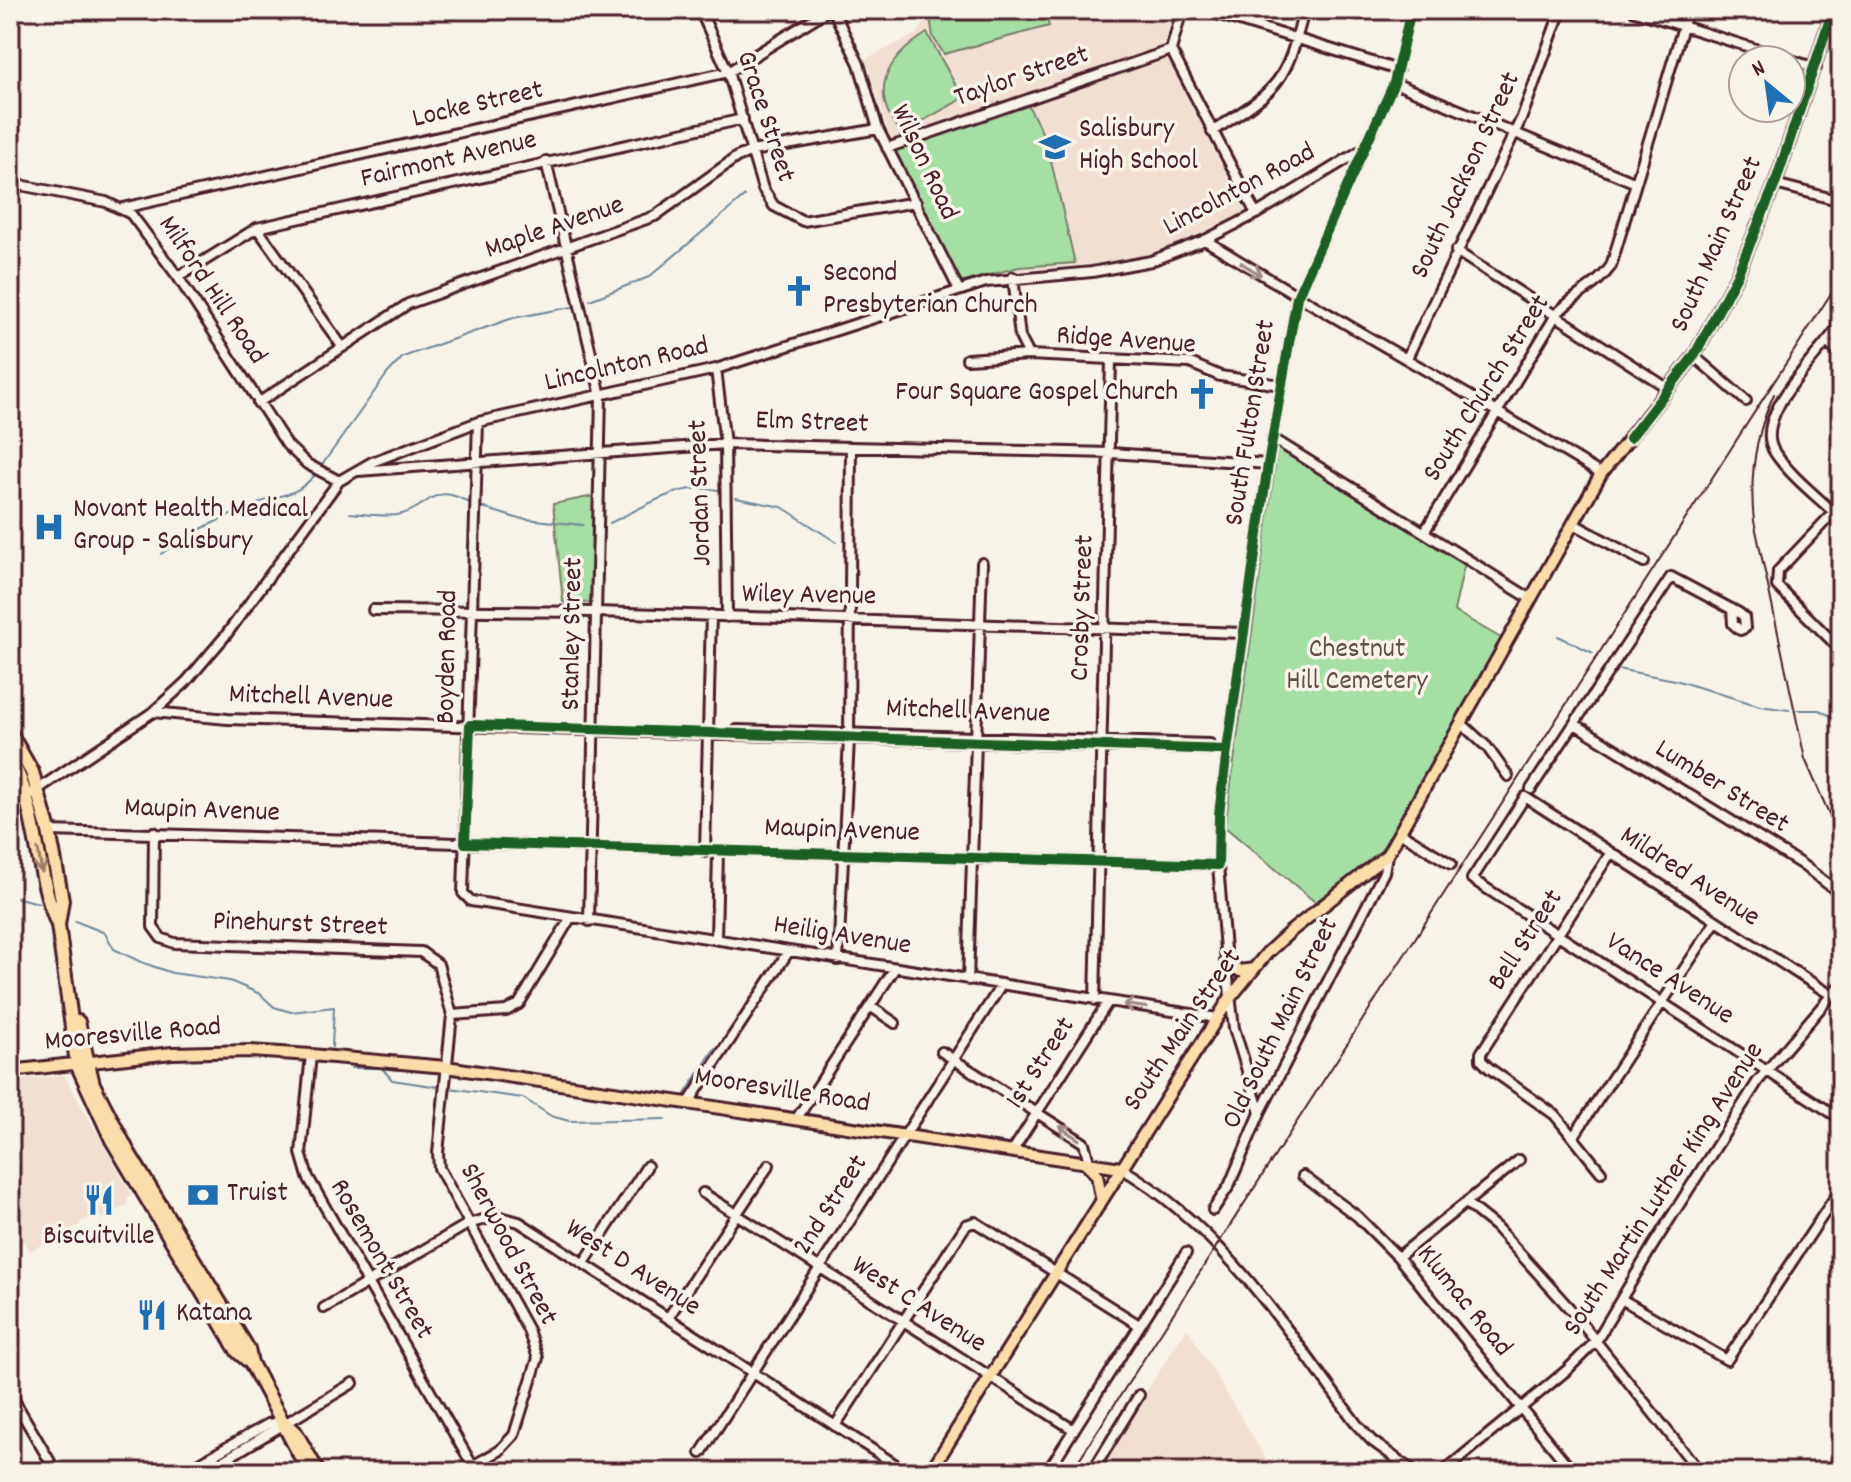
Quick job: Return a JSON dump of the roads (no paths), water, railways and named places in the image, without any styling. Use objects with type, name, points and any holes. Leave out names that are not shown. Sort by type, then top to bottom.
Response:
[{"type":"highway","points":[[10,733],[49,831],[62,900],[58,925],[65,984],[82,1064],[112,1140],[238,1352],[251,1363],[309,1472]]},
{"type":"highway","points":[[10,758],[33,792],[47,900],[58,925]]},
{"type":"highway","points":[[283,1422],[295,1432],[318,1472]]},
{"type":"main road","name":"South Main Street","points":[[930,1472],[1053,1272],[1230,998],[1291,931],[1387,855],[1401,833],[1601,474],[1694,356],[1737,275],[1775,184],[1833,10]]},
{"type":"main road","points":[[1226,962],[1240,971],[1254,969]]},
{"type":"main road","name":"Mooresville Road","points":[[10,1071],[190,1052],[311,1055],[446,1067],[1121,1168]]},
{"type":"main road","points":[[1086,1162],[1097,1175],[1101,1198]]},
{"type":"street","name":"Grace Street","points":[[700,10],[728,72],[767,200],[782,212],[803,221],[916,202]]},
{"type":"street","name":"Locke Street","points":[[123,208],[728,72],[830,10]]},
{"type":"street","name":"Wilson Road","points":[[830,10],[859,64],[878,129],[959,290]]},
{"type":"street","points":[[1182,10],[1171,50],[1256,214]]},
{"type":"street","points":[[1204,10],[1398,70]]},
{"type":"street","points":[[1212,132],[1278,83],[1289,66],[1304,10]]},
{"type":"street","name":"South Fulton Street","points":[[1230,998],[1218,865],[1219,814],[1268,464],[1297,297],[1394,83],[1411,10]]},
{"type":"street","name":"South Jackson Street","points":[[1407,358],[1539,76],[1561,10]]},
{"type":"street","points":[[1632,10],[1816,68]]},
{"type":"street","name":"South Church Street","points":[[1425,531],[1556,315],[1568,300],[1602,280],[1611,266],[1688,10]]},
{"type":"street","name":"Taylor Street","points":[[887,148],[1171,50]]},
{"type":"street","points":[[1394,83],[1636,183]]},
{"type":"street","name":"Fairmont Avenue","points":[[178,277],[257,228],[743,119]]},
{"type":"street","name":"Maple Avenue","points":[[258,403],[341,345],[408,304],[655,216],[723,164],[752,151],[878,129]]},
{"type":"street","name":"Lincolnton Road","points":[[10,808],[153,712],[186,682],[224,637],[339,481],[355,471],[478,422],[716,369],[959,290],[1013,277],[1125,266],[1205,240],[1256,214],[1365,148]]},
{"type":"street","name":"Stanley Street","points":[[546,161],[601,396],[589,921]]},
{"type":"street","name":"Milford Hill Road","points":[[10,183],[123,208],[137,220],[178,277],[287,445],[307,464],[339,481]]},
{"type":"street","points":[[1775,184],[1841,201]]},
{"type":"street","points":[[257,228],[341,345]]},
{"type":"street","points":[[1205,240],[1297,297],[1500,411],[1601,474]]},
{"type":"street","points":[[1456,251],[1669,389]]},
{"type":"street","points":[[1013,277],[1020,337],[1029,355]]},
{"type":"street","points":[[1841,323],[1778,407],[1768,431],[1776,455],[1838,515],[1778,571],[1777,586],[1841,650]]},
{"type":"street","points":[[1828,343],[1841,356]]},
{"type":"street","name":"Ridge Avenue","points":[[967,359],[1029,355],[1190,363],[1220,376],[1281,385]]},
{"type":"street","points":[[1694,356],[1746,401]]},
{"type":"street","name":"Crosby Street","points":[[1095,1000],[1111,361]]},
{"type":"street","name":"Jordan Street","points":[[716,369],[725,444],[727,617]]},
{"type":"street","name":"Boyden Road","points":[[463,893],[478,422]]},
{"type":"street","points":[[1272,438],[1531,599]]},
{"type":"street","name":"Elm Street","points":[[355,471],[725,444],[1111,453],[1268,464]]},
{"type":"street","points":[[838,960],[849,736],[851,448]]},
{"type":"street","points":[[1574,524],[1644,562]]},
{"type":"street","points":[[968,980],[977,624],[982,563]]},
{"type":"street","points":[[1528,793],[1671,577],[1733,610]]},
{"type":"street","name":"Wiley Avenue","points":[[373,610],[471,608],[1244,633]]},
{"type":"street","points":[[705,852],[711,615]]},
{"type":"street","name":"Mitchell Avenue","points":[[153,712],[228,719],[1228,748]]},
{"type":"street","points":[[1461,723],[1487,747],[1508,776]]},
{"type":"street","name":"Lumber Street","points":[[1575,724],[1801,864],[1841,894]]},
{"type":"street","name":"Mildred Avenue","points":[[1528,793],[1610,854],[1831,995]]},
{"type":"street","name":"Vance Avenue","points":[[1528,793],[1472,879],[1841,1119]]},
{"type":"street","name":"Maupin Avenue","points":[[49,831],[154,832],[718,853],[1218,865]]},
{"type":"street","name":"Pinehurst Street","points":[[154,832],[153,927],[161,938],[174,943],[421,952],[438,964],[452,1015],[446,1067]]},
{"type":"street","points":[[1401,833],[1451,864]]},
{"type":"street","points":[[716,938],[718,853]]},
{"type":"street","name":"Bell Street","points":[[1574,1136],[1555,1115],[1489,1068],[1481,1060],[1481,1053],[1610,854]]},
{"type":"street","name":"Old South Main Street","points":[[1213,1210],[1231,1183],[1260,1113],[1384,872],[1387,855]]},
{"type":"street","name":"Heilig Avenue","points":[[463,893],[471,901],[589,921],[716,938],[838,960],[1217,1018]]},
{"type":"street","points":[[452,1015],[506,1011],[519,1004],[571,917]]},
{"type":"street","points":[[1601,1172],[1574,1136],[1716,921]]},
{"type":"street","points":[[689,1102],[789,951]]},
{"type":"street","points":[[797,1118],[895,968]]},
{"type":"street","name":"2nd Street","points":[[701,1453],[1002,984]]},
{"type":"street","name":"South Martin Luther King Avenue","points":[[1443,1472],[1595,1343],[1652,1247],[1766,1070],[1841,984]]},
{"type":"street","points":[[1230,998],[1234,1028],[1260,1113]]},
{"type":"street","name":"1st Street","points":[[1013,1150],[1108,1002]]},
{"type":"street","points":[[870,1006],[895,1023]]},
{"type":"street","points":[[942,1052],[1084,1143],[1089,1152],[1086,1162]]},
{"type":"street","name":"Rosemont Street","points":[[311,1055],[302,1136],[303,1166],[474,1469]]},
{"type":"street","name":"Sherwood Street","points":[[446,1067],[439,1168],[534,1341],[538,1358],[514,1435],[499,1451],[474,1469]]},
{"type":"street","points":[[1398,1257],[1519,1160]]},
{"type":"street","points":[[668,1318],[769,1165]]},
{"type":"street","points":[[584,1263],[647,1166]]},
{"type":"street","name":"Mooresville Road","points":[[1121,1168],[1148,1184],[1210,1236],[1277,1317],[1358,1426],[1372,1441],[1415,1472]]},
{"type":"street","name":"Klumac Road","points":[[1303,1176],[1357,1216],[1398,1257],[1573,1472]]},
{"type":"street","points":[[1623,1300],[1727,1360],[1841,1188]]},
{"type":"street","name":"West C Avenue","points":[[703,1193],[1074,1430]]},
{"type":"street","points":[[1466,1203],[1496,1227],[1571,1310],[1700,1472]]},
{"type":"street","name":"West D Avenue","points":[[324,1308],[468,1224],[484,1217],[507,1217],[584,1263],[907,1472]]},
{"type":"street","points":[[835,1426],[966,1225],[975,1222],[1139,1325]]},
{"type":"street","points":[[1047,1472],[1186,1253]]},
{"type":"street","points":[[204,1472],[273,1432],[283,1422],[353,1383]]},
{"type":"street","points":[[10,1393],[56,1472]]},
{"type":"street","points":[[1092,1472],[1139,1395]]},
{"type":"street","points":[[187,1471],[268,1424],[283,1422]]},
{"type":"waterway","points":[[590,300],[649,277],[745,196]]},
{"type":"waterway","points":[[322,465],[387,374],[403,357],[513,318],[572,307]]},
{"type":"waterway","points":[[161,554],[222,519],[297,490],[316,474]]},
{"type":"waterway","points":[[610,523],[675,493],[703,488],[718,490]]},
{"type":"waterway","points":[[350,513],[402,514],[433,497],[448,494],[471,504]]},
{"type":"waterway","points":[[736,498],[782,507],[836,542]]},
{"type":"waterway","points":[[481,507],[516,518],[583,525]]},
{"type":"waterway","points":[[1558,636],[1593,653]]},
{"type":"waterway","points":[[1617,669],[1675,680],[1760,706],[1789,710]]},
{"type":"waterway","points":[[1797,710],[1819,710],[1841,721]]},
{"type":"waterway","points":[[10,896],[39,903]]},
{"type":"waterway","points":[[75,921],[105,933],[114,949],[141,962],[172,973],[230,981],[260,994],[274,1007],[291,1012],[334,1007],[332,1047]]},
{"type":"waterway","points":[[685,1094],[715,1048]]},
{"type":"waterway","points":[[351,1068],[382,1068],[392,1080],[439,1087]]},
{"type":"waterway","points":[[449,1088],[523,1098],[551,1116],[569,1121],[666,1119]]},
{"type":"railway","points":[[1071,1472],[1841,278]]},
{"type":"railway","points":[[1774,394],[1755,456],[1752,488],[1754,521],[1805,759],[1841,841]]},
{"type":"place","name":"Salisbury High School","points":[[1055,147]]},
{"type":"place","name":"Second Presbyterian Church","points":[[799,291]]},
{"type":"place","name":"Four Square Gospel Church","points":[[1202,394]]},
{"type":"place","name":"Novant Health Medical Group - Salisbury","points":[[49,527]]},
{"type":"place","name":"Truist","points":[[203,1195]]},
{"type":"place","name":"Biscuitville","points":[[99,1200]]},
{"type":"place","name":"Katana","points":[[152,1315]]},
{"type":"park label","name":"Chestnut Hill Cemetery","points":[[1357,667]]}]
